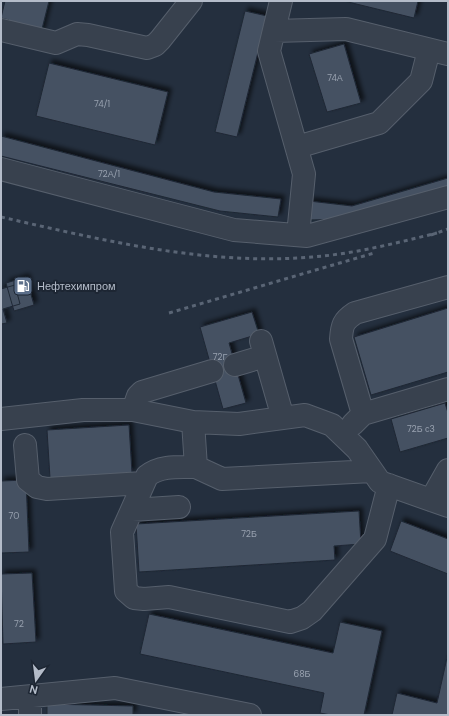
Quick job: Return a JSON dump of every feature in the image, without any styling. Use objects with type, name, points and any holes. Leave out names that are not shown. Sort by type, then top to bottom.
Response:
[{"type":"lane","points":[[1,30],[56,43],[77,34],[147,48],[155,45],[160,40],[191,1]]},
{"type":"lane","points":[[281,1],[269,51],[304,174],[298,235]]},
{"type":"lane","points":[[274,31],[346,29],[438,52],[421,81],[379,123],[297,147]]},
{"type":"lane","points":[[1,169],[234,230],[307,236],[448,197]]},
{"type":"lane","points":[[363,414],[342,339],[342,328],[346,319],[355,314],[448,287]]},
{"type":"lane","points":[[235,365],[263,349],[283,418]]},
{"type":"lane","points":[[133,410],[138,396],[142,392],[212,371]]},
{"type":"lane","points":[[343,435],[363,414],[448,389]]},
{"type":"lane","points":[[1,419],[83,410],[133,410],[193,422],[239,424],[305,415],[332,425],[357,448],[380,482],[439,503],[448,470]]},
{"type":"lane","points":[[193,422],[196,467]]},
{"type":"lane","points":[[24,445],[28,480],[37,487],[47,489],[143,483]]},
{"type":"lane","points":[[372,470],[222,479],[196,467],[162,468],[153,471],[143,483],[122,532],[126,591],[134,598],[169,598],[290,622],[302,618],[312,611],[375,539],[389,485]]},
{"type":"lane","points":[[132,510],[179,507]]},
{"type":"lane","points":[[1,699],[30,706],[115,688],[171,707],[250,715]]},
{"type":"building","points":[[5,1],[49,1],[41,33],[8,25],[9,20],[1,18]]},
{"type":"building","points":[[344,1],[418,1],[414,18]]},
{"type":"building","points":[[245,11],[267,16],[237,137],[215,132]]},
{"type":"building","points":[[344,44],[361,103],[327,112],[309,54]]},
{"type":"building","points":[[49,63],[168,92],[155,145],[36,116]]},
{"type":"building","points":[[1,136],[214,192],[281,199],[278,217],[220,211],[1,156]]},
{"type":"building","points":[[448,178],[448,195],[361,219],[307,220],[309,201],[352,206]]},
{"type":"building","points":[[26,277],[34,305],[14,311],[6,283]]},
{"type":"building","points":[[15,285],[20,304],[3,309],[7,323],[1,324],[1,289]]},
{"type":"building","points":[[448,308],[448,372],[371,395],[354,337]]},
{"type":"building","points":[[252,312],[259,334],[229,343],[246,403],[223,409],[200,327]]},
{"type":"building","points":[[445,403],[448,413],[448,438],[400,452],[391,419]]},
{"type":"building","points":[[129,425],[132,473],[50,478],[47,430]]},
{"type":"building","points":[[26,480],[29,552],[1,553],[1,481]]},
{"type":"building","points":[[359,511],[361,544],[334,546],[335,560],[139,572],[136,524]]},
{"type":"building","points":[[401,521],[448,539],[448,574],[390,551]]},
{"type":"building","points":[[32,573],[36,642],[3,644],[1,574]]},
{"type":"building","points":[[149,614],[333,653],[340,622],[382,631],[364,715],[331,715],[320,713],[324,693],[140,654]]},
{"type":"building","points":[[448,653],[448,715],[392,715],[397,693],[437,703]]},
{"type":"building","points":[[47,704],[133,706],[133,715],[47,715]]},
{"type":"railway","points":[[1,217],[155,249],[233,258],[273,259],[328,256],[375,248],[437,233]]},
{"type":"railway","points":[[431,235],[448,229]]},
{"type":"railway","points":[[169,313],[374,253]]},
{"type":"place","name":"Нефтехимпром","points":[[23,286]]}]
